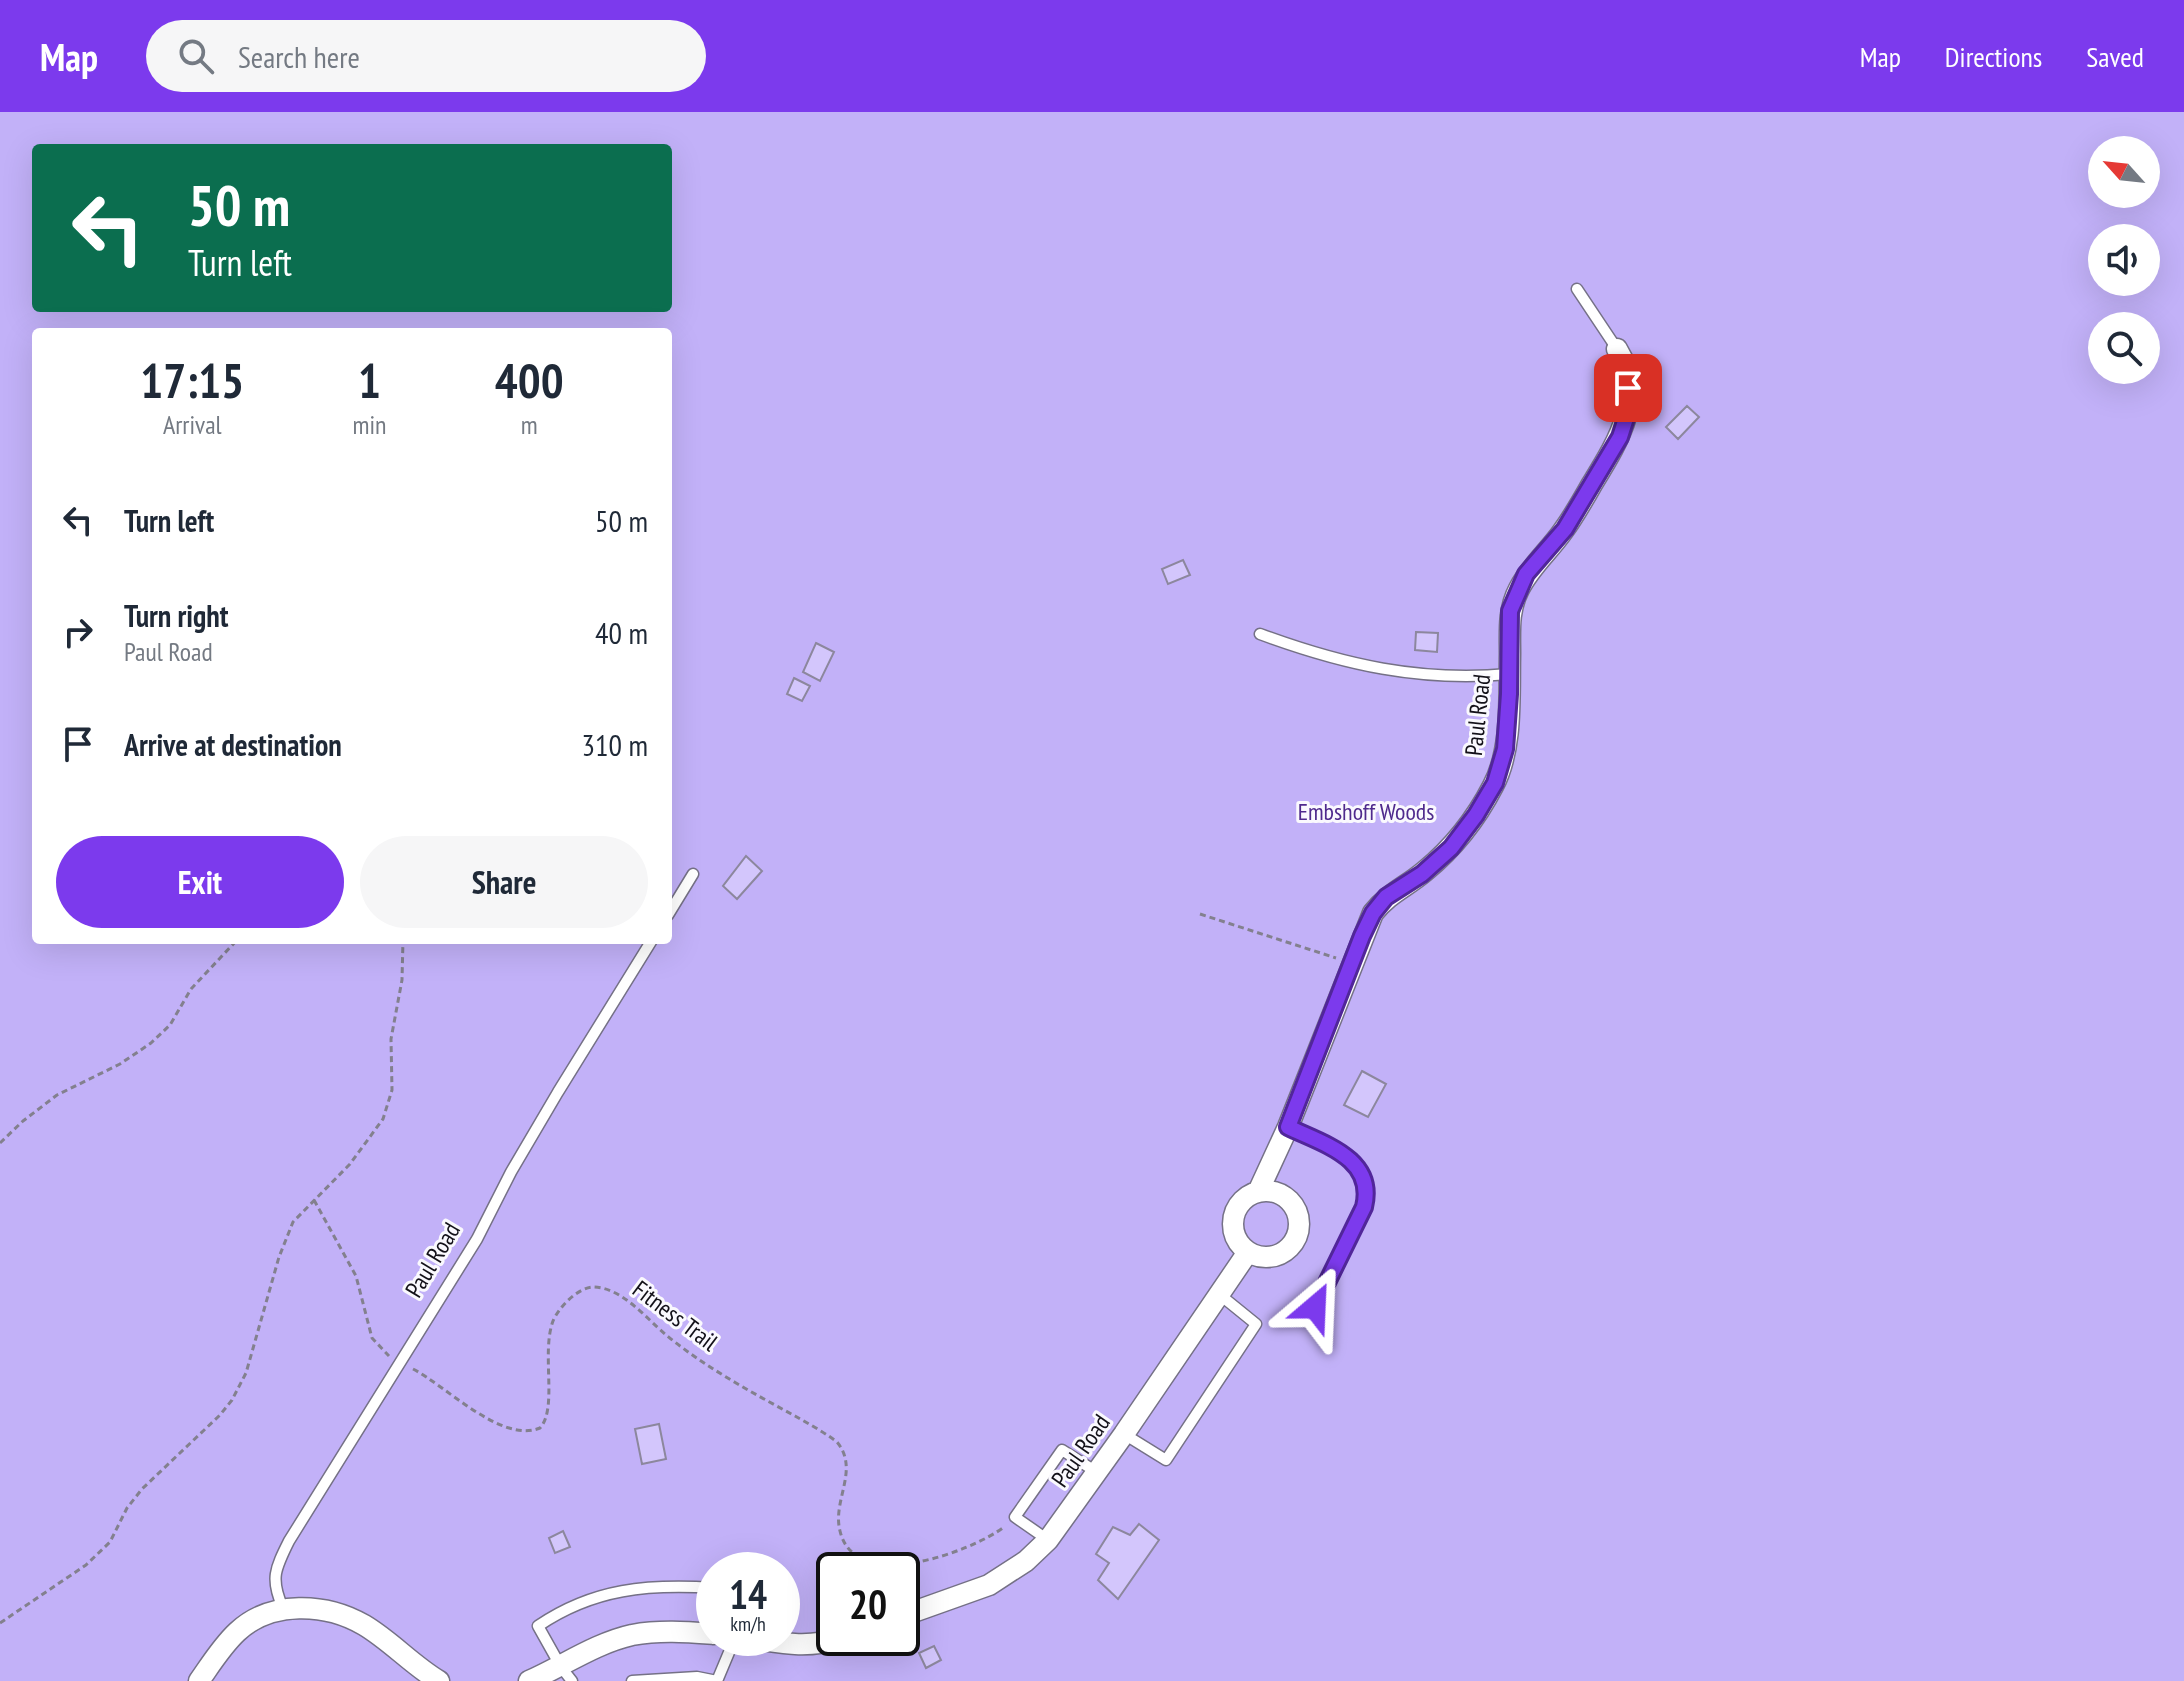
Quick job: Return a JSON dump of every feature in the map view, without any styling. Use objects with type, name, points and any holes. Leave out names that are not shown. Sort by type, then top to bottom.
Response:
[{"type":"street","name":"Paul Road","points":[[920,1610],[989,1585],[1026,1561],[1048,1540],[1098,1473],[1248,1252],[1237,1241],[1233,1218],[1244,1199],[1258,1192],[1288,1127],[1373,913],[1386,897],[1422,874],[1451,848],[1495,783],[1505,749],[1510,611],[1526,574],[1565,529],[1620,437],[1627,415],[1628,388],[1624,361],[1617,349]]},
{"type":"street","points":[[1248,1252],[1258,1257],[1279,1255],[1295,1240],[1298,1230],[1299,1219],[1289,1200],[1280,1194],[1258,1192]]},
{"type":"street","points":[[199,1681],[238,1630],[259,1617],[283,1608],[342,1614],[366,1627],[439,1681]]},
{"type":"street","points":[[529,1681],[566,1674],[595,1648],[631,1636],[672,1631],[696,1633]]},
{"type":"lane","points":[[1577,289],[1617,349]]},
{"type":"lane","points":[[1260,634],[1343,662],[1391,671],[1458,677],[1509,674]]},
{"type":"lane","points":[[672,908],[693,874]]},
{"type":"lane","name":"Paul Road","points":[[283,1608],[274,1590],[276,1567],[289,1541],[477,1239],[511,1172],[650,944]]},
{"type":"lane","points":[[1288,1127],[1352,1161],[1363,1174],[1368,1192],[1364,1207],[1315,1307]]},
{"type":"lane","points":[[1124,1434],[1166,1460],[1256,1324],[1219,1294]]},
{"type":"lane","points":[[1048,1540],[1016,1518],[1062,1450],[1098,1473]]},
{"type":"lane","points":[[566,1674],[538,1626],[564,1608],[607,1594],[650,1587],[696,1588]]},
{"type":"lane","points":[[632,1681],[697,1677],[717,1681],[727,1656]]},
{"type":"path","points":[[1200,914],[1352,963]]},
{"type":"path","points":[[0,1143],[57,1095],[120,1064],[157,1038],[170,1025],[191,989],[233,944]]},
{"type":"path","points":[[0,1623],[98,1554],[110,1542],[127,1508],[142,1489],[225,1409],[246,1373],[282,1246],[293,1222],[332,1183],[383,1119],[391,1098],[391,1039],[402,980],[403,944]]},
{"type":"path","name":"Fitness Trail","points":[[314,1200],[356,1276],[372,1338],[384,1352],[498,1423],[519,1430],[534,1430],[540,1428],[549,1416],[546,1357],[554,1320],[559,1310],[580,1291],[592,1287],[629,1303],[668,1336],[716,1369],[837,1442],[843,1449],[847,1468],[838,1513],[839,1530],[847,1546],[860,1556],[892,1565],[942,1556],[975,1546],[1016,1518]]},
{"type":"green space","name":"Embshoff Woods","points":[[0,112],[2184,112],[2184,1681],[0,1681]]},
{"type":"building","points":[[1687,406],[1699,417],[1678,439],[1666,427]]},
{"type":"building","points":[[1183,560],[1190,575],[1168,584],[1162,569]]},
{"type":"building","points":[[1416,632],[1438,633],[1437,652],[1415,650]]},
{"type":"building","points":[[816,643],[834,652],[820,681],[803,672]]},
{"type":"building","points":[[794,678],[810,686],[802,701],[787,694]]},
{"type":"building","points":[[746,856],[762,871],[737,899],[723,886]]},
{"type":"building","points":[[1362,1071],[1386,1084],[1368,1117],[1344,1105]]},
{"type":"building","points":[[659,1424],[666,1459],[642,1464],[635,1429]]},
{"type":"building","points":[[1139,1524],[1159,1540],[1118,1599],[1098,1580],[1109,1563],[1096,1554],[1113,1527],[1130,1535]]},
{"type":"building","points":[[563,1531],[570,1547],[555,1553],[549,1538]]},
{"type":"building","points":[[934,1646],[941,1660],[926,1668],[920,1653]]},
{"type":"route","points":[[1315,1307],[1364,1207],[1368,1192],[1363,1174],[1352,1161],[1288,1127],[1373,913],[1386,897],[1422,874],[1451,848],[1495,783],[1505,749],[1510,611],[1526,574],[1565,529],[1620,437],[1627,415],[1628,388]]}]
